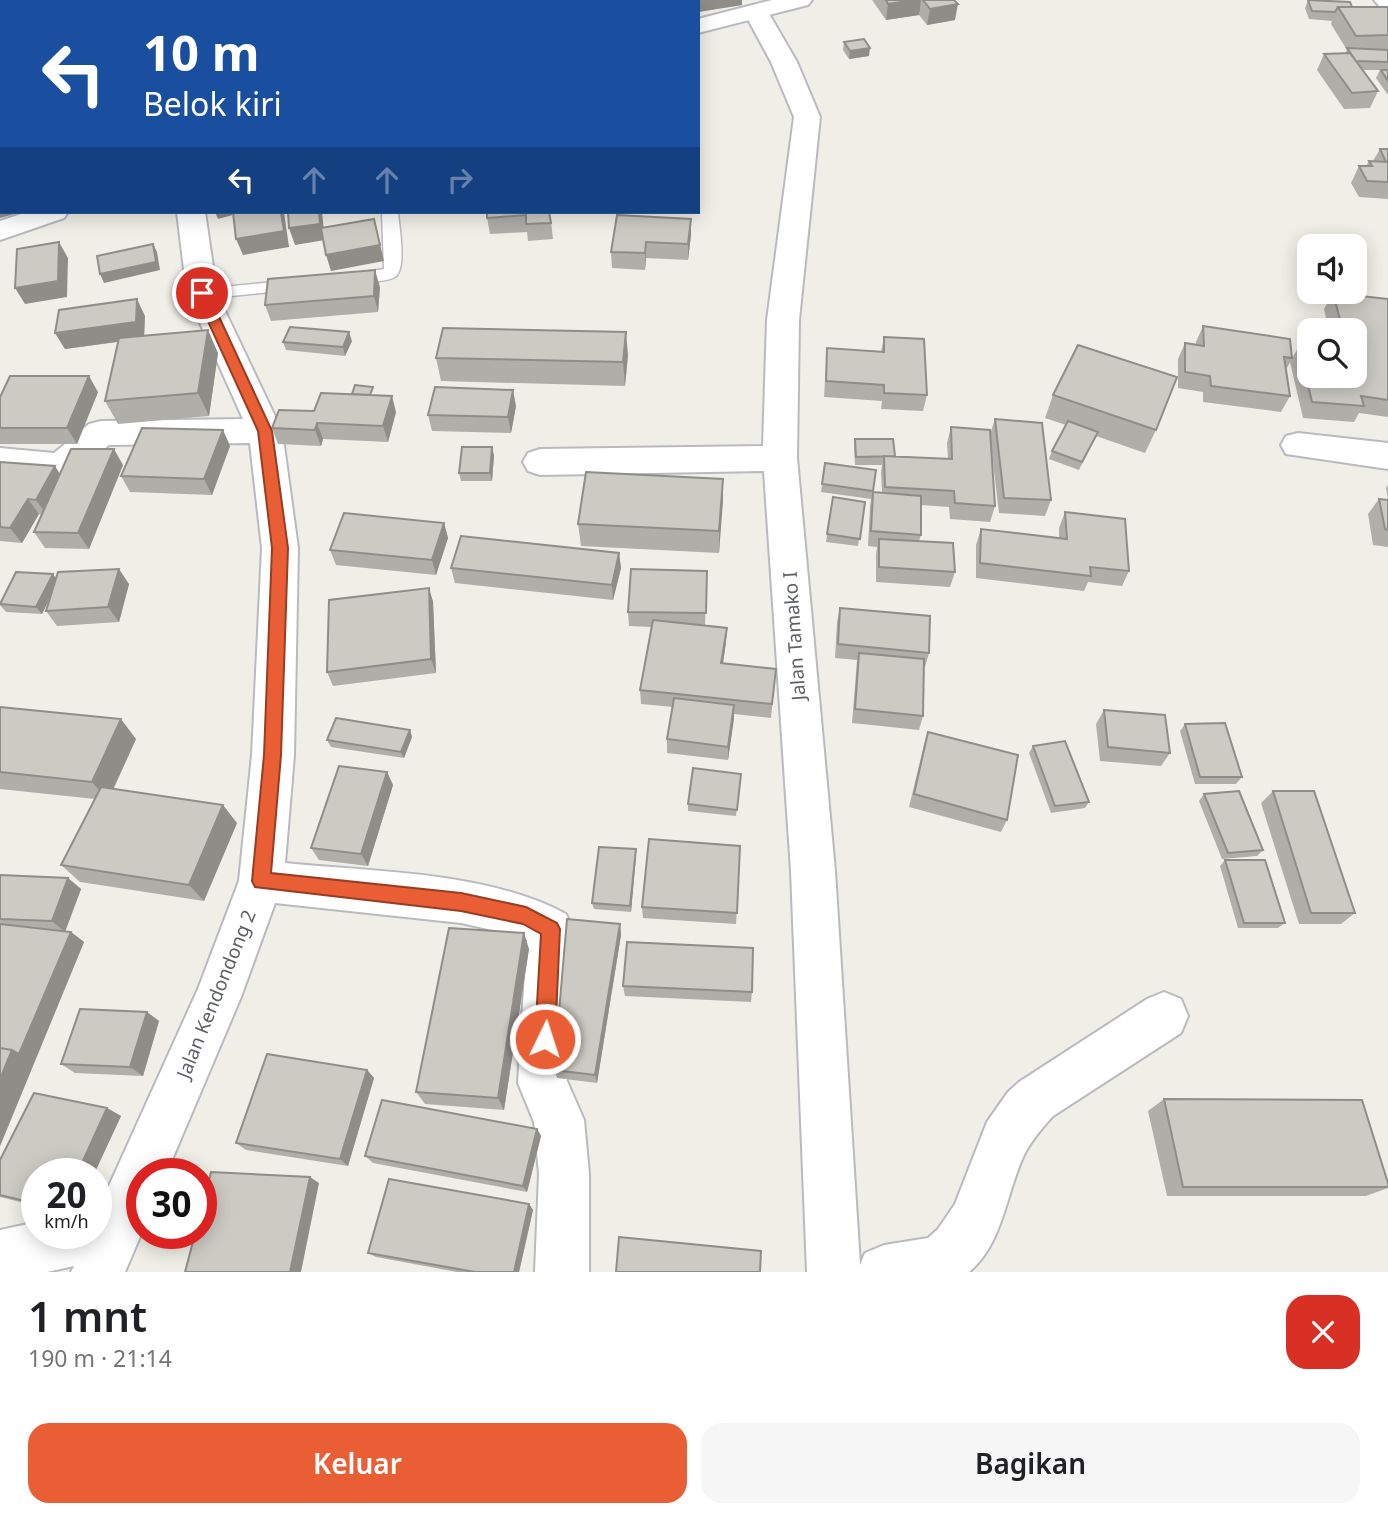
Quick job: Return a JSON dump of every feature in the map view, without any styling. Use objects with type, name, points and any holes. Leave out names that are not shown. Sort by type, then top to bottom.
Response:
[{"type":"street","points":[[700,26],[800,0]]},
{"type":"street","name":"Jalan Tamako I","points":[[756,12],[784,62],[807,117],[783,320],[780,458],[813,871],[834,1272]]},
{"type":"street","points":[[0,231],[48,214]]},
{"type":"street","name":"Jalan Kendondong 2","points":[[107,1252],[218,998],[261,881],[273,755],[280,548],[265,431],[202,293],[191,214]]},
{"type":"street","points":[[0,461],[61,466],[101,433],[265,431]]},
{"type":"street","points":[[1298,445],[1388,456]]},
{"type":"street","points":[[540,462],[780,458]]},
{"type":"street","points":[[261,881],[461,902],[526,916],[551,929],[542,1083],[559,1120],[564,1174],[562,1272]]},
{"type":"street","points":[[884,1272],[923,1267],[948,1256],[973,1225],[1002,1146],[1020,1115],[1036,1099],[1164,1016]]},
{"type":"street","points":[[0,1256],[107,1252]]},
{"type":"lane","points":[[338,280],[390,272],[394,265],[390,214]]},
{"type":"lane","points":[[202,293],[311,283]]},
{"type":"building","points":[[886,0],[914,0],[888,4]]},
{"type":"building","points":[[923,0],[954,0],[958,4],[930,9]]},
{"type":"building","points":[[1308,0],[1350,2],[1352,7],[1338,7],[1335,12],[1312,11]]},
{"type":"building","points":[[1338,7],[1388,7],[1388,35],[1356,36]]},
{"type":"building","points":[[864,39],[870,48],[850,51],[844,42]]},
{"type":"building","points":[[1347,48],[1388,50],[1388,62],[1356,61]]},
{"type":"building","points":[[1350,53],[1378,91],[1352,93],[1324,54]]},
{"type":"building","points":[[1381,70],[1388,70],[1388,81]]},
{"type":"building","points":[[1380,149],[1388,149],[1388,182],[1367,181],[1359,166],[1372,166],[1369,161],[1386,162]]},
{"type":"building","points":[[233,214],[281,214],[284,231],[236,239]]},
{"type":"building","points":[[288,214],[319,214],[320,224],[289,228]]},
{"type":"building","points":[[487,214],[549,214],[551,223],[526,224],[526,215],[487,218]]},
{"type":"building","points":[[617,215],[691,219],[688,244],[646,242],[645,253],[611,252]]},
{"type":"building","points":[[374,219],[380,245],[326,255],[321,228]]},
{"type":"building","points":[[59,242],[58,281],[15,288],[17,249]]},
{"type":"building","points":[[153,244],[156,262],[100,274],[97,256]]},
{"type":"building","points":[[375,270],[374,296],[265,305],[268,279]]},
{"type":"building","points":[[1367,297],[1388,299],[1388,400],[1361,396],[1364,406],[1312,402],[1309,388],[1367,388],[1367,318],[1340,318],[1336,304],[1367,304]]},
{"type":"building","points":[[137,299],[136,322],[55,333],[59,310]]},
{"type":"building","points":[[1203,326],[1290,339],[1292,358],[1284,357],[1290,396],[1211,386],[1210,376],[1185,372],[1185,343],[1204,346]]},
{"type":"building","points":[[290,327],[349,332],[343,347],[283,342]]},
{"type":"building","points":[[443,328],[626,332],[623,362],[436,358]]},
{"type":"building","points":[[208,330],[198,393],[105,401],[119,338]]},
{"type":"building","points":[[884,337],[924,339],[927,395],[884,393],[884,385],[826,381],[827,348],[884,352]]},
{"type":"building","points":[[1078,345],[1177,377],[1156,430],[1053,395]]},
{"type":"building","points":[[10,376],[89,376],[67,428],[0,428],[0,397]]},
{"type":"building","points":[[355,385],[373,387],[370,395],[352,394]]},
{"type":"building","points":[[435,387],[513,390],[508,417],[428,415]]},
{"type":"building","points":[[321,393],[392,396],[383,426],[317,423],[315,430],[272,428],[279,410],[314,411]]},
{"type":"building","points":[[995,419],[1042,423],[1051,500],[1004,498]]},
{"type":"building","points":[[1068,421],[1098,432],[1082,462],[1052,451]]},
{"type":"building","points":[[951,427],[990,430],[995,506],[955,503],[954,491],[885,487],[884,456],[952,459]]},
{"type":"building","points":[[142,428],[223,430],[204,479],[121,476]]},
{"type":"building","points":[[855,439],[893,439],[895,456],[856,457]]},
{"type":"building","points":[[462,447],[492,447],[490,473],[459,473]]},
{"type":"building","points":[[71,449],[114,449],[78,533],[34,532]]},
{"type":"building","points":[[0,462],[55,466],[36,500],[28,499],[10,528],[0,527]]},
{"type":"building","points":[[825,463],[876,470],[873,491],[822,484]]},
{"type":"building","points":[[586,472],[723,479],[719,531],[578,524]]},
{"type":"building","points":[[873,492],[921,496],[921,535],[871,531]]},
{"type":"building","points":[[833,497],[865,502],[860,539],[827,534]]},
{"type":"building","points":[[1379,499],[1388,500],[1388,530],[1385,529]]},
{"type":"building","points":[[1065,512],[1125,519],[1129,571],[1090,567],[1091,576],[980,563],[981,529],[1067,539]]},
{"type":"building","points":[[344,513],[444,523],[432,560],[330,550]]},
{"type":"building","points":[[461,536],[619,553],[612,585],[451,568]]},
{"type":"building","points":[[879,539],[953,543],[955,572],[879,567]]},
{"type":"building","points":[[119,569],[108,607],[46,611],[58,572]]},
{"type":"building","points":[[631,569],[707,571],[706,613],[628,612]]},
{"type":"building","points":[[16,572],[53,574],[36,607],[0,604]]},
{"type":"building","points":[[429,588],[431,659],[327,672],[329,600]]},
{"type":"building","points":[[840,608],[930,616],[929,653],[838,644]]},
{"type":"building","points":[[653,620],[727,628],[721,663],[776,669],[772,704],[640,690]]},
{"type":"building","points":[[859,653],[924,659],[923,716],[855,709]]},
{"type":"building","points":[[674,698],[734,705],[728,747],[667,739]]},
{"type":"building","points":[[0,707],[121,719],[92,782],[0,772]]},
{"type":"building","points":[[1104,710],[1165,715],[1170,753],[1108,747]]},
{"type":"building","points":[[336,718],[410,730],[401,752],[327,740]]},
{"type":"building","points":[[1225,723],[1242,777],[1200,777],[1185,724]]},
{"type":"building","points":[[928,732],[1018,755],[1007,820],[914,794]]},
{"type":"building","points":[[1065,741],[1089,802],[1055,806],[1033,746]]},
{"type":"building","points":[[339,766],[387,772],[361,854],[311,848]]},
{"type":"building","points":[[693,768],[741,774],[737,810],[688,804]]},
{"type":"building","points":[[101,787],[223,805],[189,885],[61,865]]},
{"type":"building","points":[[1239,791],[1263,850],[1228,853],[1204,794]]},
{"type":"building","points":[[1273,791],[1314,791],[1355,913],[1311,913]]},
{"type":"building","points":[[649,839],[740,846],[737,913],[642,907]]},
{"type":"building","points":[[599,847],[636,849],[630,906],[592,903]]},
{"type":"building","points":[[1225,860],[1265,860],[1285,923],[1244,923]]},
{"type":"building","points":[[0,875],[68,878],[52,921],[0,919]]},
{"type":"building","points":[[567,919],[620,924],[595,1075],[554,1070]]},
{"type":"building","points":[[0,924],[71,932],[19,1054],[0,1048]]},
{"type":"building","points":[[449,928],[524,933],[498,1098],[416,1092]]},
{"type":"building","points":[[627,942],[753,948],[752,992],[623,986]]},
{"type":"building","points":[[80,1009],[147,1012],[130,1067],[61,1064]]},
{"type":"building","points":[[0,1048],[12,1050],[0,1079]]},
{"type":"building","points":[[267,1054],[367,1070],[340,1159],[236,1143]]},
{"type":"building","points":[[34,1093],[107,1108],[84,1158],[21,1158],[21,1200],[0,1195],[0,1160]]},
{"type":"building","points":[[1164,1099],[1362,1100],[1388,1187],[1183,1187]]},
{"type":"building","points":[[382,1100],[537,1129],[523,1186],[365,1156]]},
{"type":"building","points":[[217,1172],[310,1177],[290,1272],[185,1272],[191,1249],[217,1249]]},
{"type":"building","points":[[389,1179],[529,1204],[514,1272],[475,1272],[368,1253]]},
{"type":"building","points":[[619,1237],[761,1251],[760,1272],[616,1272]]},
{"type":"route","points":[[202,293],[265,431],[280,548],[273,755],[261,881],[461,902],[526,916],[551,929],[545,1039]]}]
